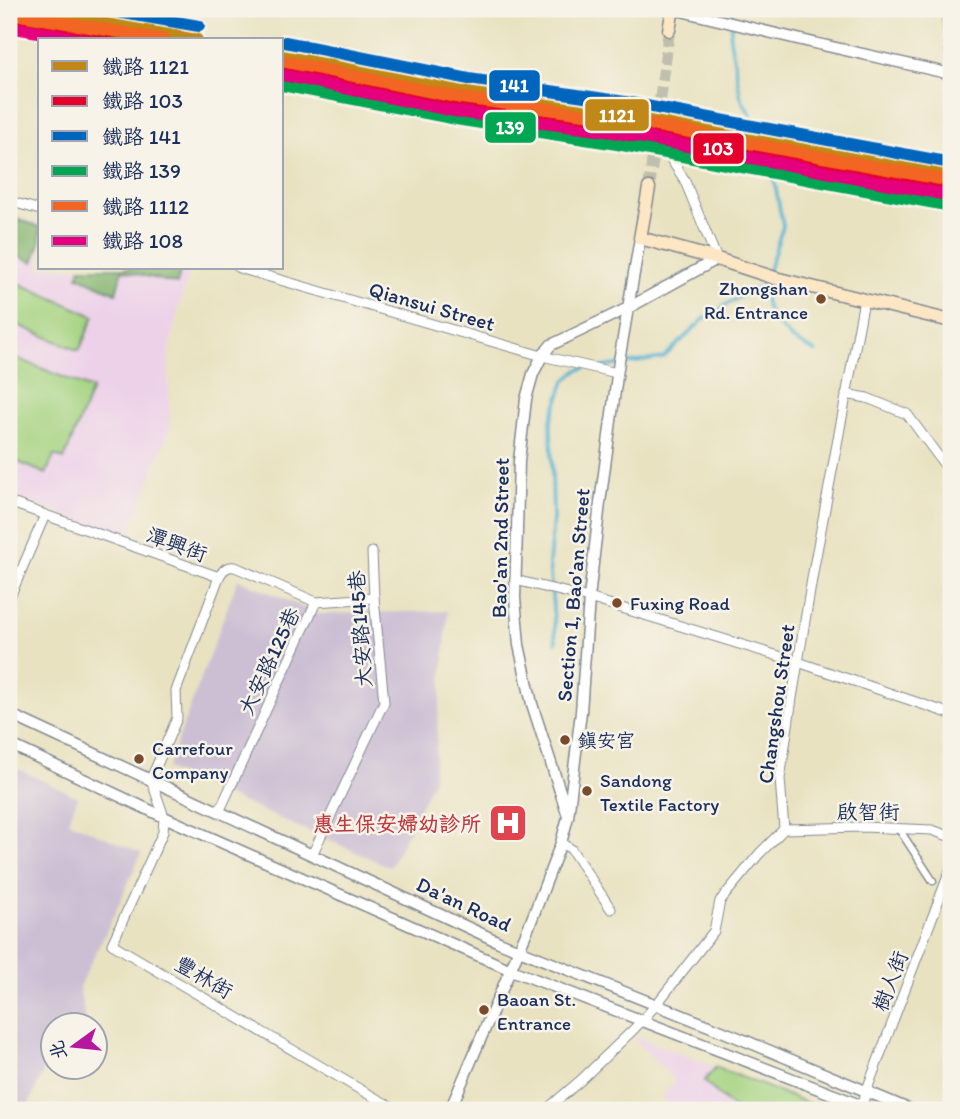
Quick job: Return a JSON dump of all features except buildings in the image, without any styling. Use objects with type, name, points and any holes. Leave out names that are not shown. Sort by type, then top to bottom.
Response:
[{"type":"main road","points":[[669,30],[673,9]]},
{"type":"main road","name":"Section 1, Bao'an Street","points":[[640,238],[649,188]]},
{"type":"main road","points":[[640,238],[717,259],[769,277],[951,321]]},
{"type":"street","points":[[673,9],[951,71],[946,9]]},
{"type":"street","points":[[542,356],[551,345],[628,308],[717,259],[684,179],[666,152]]},
{"type":"street","points":[[9,201],[38,210]]},
{"type":"street","name":"Section 1, Bao'an Street","points":[[450,1110],[511,970],[561,843],[568,817],[581,712],[589,598],[618,367],[640,238]]},
{"type":"street","name":"Qiansui Street","points":[[246,270],[542,356],[598,369],[618,367]]},
{"type":"street","name":"Changshou Street","points":[[784,829],[780,779],[798,662],[864,300]]},
{"type":"street","name":"Bao'an 2nd Street","points":[[542,356],[533,374],[526,399],[519,461],[515,598],[519,645],[532,704],[568,817]]},
{"type":"street","points":[[846,394],[867,398],[907,414],[951,471]]},
{"type":"street","name":"潭興街","points":[[9,502],[219,577],[229,566],[316,602],[374,598]]},
{"type":"street","points":[[9,599],[45,515]]},
{"type":"street","name":"大安路145巷","points":[[312,855],[384,702],[372,552]]},
{"type":"street","points":[[164,817],[151,779],[177,718],[176,691],[219,577]]},
{"type":"street","points":[[515,580],[589,598],[798,662],[951,714]]},
{"type":"street","name":"大安路125巷","points":[[219,812],[316,602]]},
{"type":"street","name":"Da'an Road","points":[[9,714],[519,950],[911,1110]]},
{"type":"street","name":"Da'an Road","points":[[9,744],[164,817],[511,970],[868,1108]]},
{"type":"street","name":"豐林街","points":[[164,817],[163,832],[112,944],[397,1110]]},
{"type":"street","name":"啟智街","points":[[784,829],[863,827],[932,830],[951,836]]},
{"type":"street","points":[[546,1110],[581,1080],[656,1005],[715,931],[720,901],[784,829]]},
{"type":"street","points":[[899,829],[933,881]]},
{"type":"street","points":[[561,843],[571,849],[611,909]]},
{"type":"street","name":"樹人街","points":[[868,1108],[866,1092],[951,868]]},
{"type":"shaded area","points":[[9,214],[38,224],[38,270],[191,270],[179,305],[168,357],[170,428],[127,538],[9,495]]},
{"type":"shaded area","points":[[238,579],[318,614],[448,611],[433,781],[390,867],[167,769]]},
{"type":"shaded area","points":[[9,765],[78,797],[68,821],[141,853],[79,987],[83,1010],[38,1010],[40,1080],[26,1110],[9,1110]]},
{"type":"shaded area","points":[[638,1037],[822,1110],[676,1110],[662,1096],[675,1081],[634,1039]]},
{"type":"green space","points":[[9,216],[38,226],[38,248],[33,262],[9,252]]},
{"type":"green space","points":[[80,270],[122,270],[116,293],[78,276]]},
{"type":"green space","points":[[122,270],[180,270],[177,284]]},
{"type":"green space","points":[[9,279],[94,316],[79,351],[9,321]]},
{"type":"green space","points":[[9,355],[92,389],[64,459],[54,455],[46,474],[9,458]]},
{"type":"green space","points":[[716,1067],[825,1110],[735,1110],[704,1081]]},
{"type":"waterway","points":[[733,9],[730,39],[741,98],[757,127],[774,179],[783,226],[764,285],[766,305],[771,317],[792,339],[816,352]]},
{"type":"waterway","points":[[603,367],[663,358],[704,319],[764,285]]},
{"type":"waterway","points":[[556,642],[549,563],[553,519],[551,420],[565,381],[578,370],[585,368]]},
{"type":"tunnel","points":[[649,188],[669,30]]},
{"type":"railway","points":[[601,117],[615,123],[752,152],[819,172],[951,199]]},
{"type":"railway","points":[[689,129],[895,150],[951,160]]},
{"type":"rail line","name":"1121","points":[[21,9],[186,38]]},
{"type":"rail line","name":"141","points":[[100,9],[199,26]]},
{"type":"rail line","name":"1112","points":[[9,13],[153,38]]},
{"type":"rail line","name":"103","points":[[19,23],[106,38]]},
{"type":"rail line","name":"108","points":[[9,27],[72,38]]},
{"type":"rail line","name":"141","points":[[285,42],[469,79],[625,102],[951,163]]},
{"type":"rail line","name":"1121","points":[[284,56],[467,93],[622,116],[951,177]]},
{"type":"rail line","name":"1112","points":[[284,61],[461,98],[615,118],[951,181]]},
{"type":"rail line","name":"103","points":[[284,70],[464,107],[620,130],[948,191]]},
{"type":"rail line","name":"108","points":[[284,75],[458,112],[613,132],[948,195]]},
{"type":"rail line","name":"139","points":[[284,85],[462,120],[617,144],[946,205]]},
{"type":"place","name":"Zhongshan Rd. Entrance","points":[[821,299]]},
{"type":"place","name":"Fuxing Road","points":[[617,603]]},
{"type":"place","name":"鎮安宮","points":[[565,740]]},
{"type":"place","name":"Carrefour Company","points":[[139,759]]},
{"type":"place","name":"Sandong Textile Factory","points":[[587,791]]},
{"type":"place","name":"惠生保安婦幼診所","points":[[508,823]]},
{"type":"place","name":"Baoan St. Entrance","points":[[484,1010]]}]
